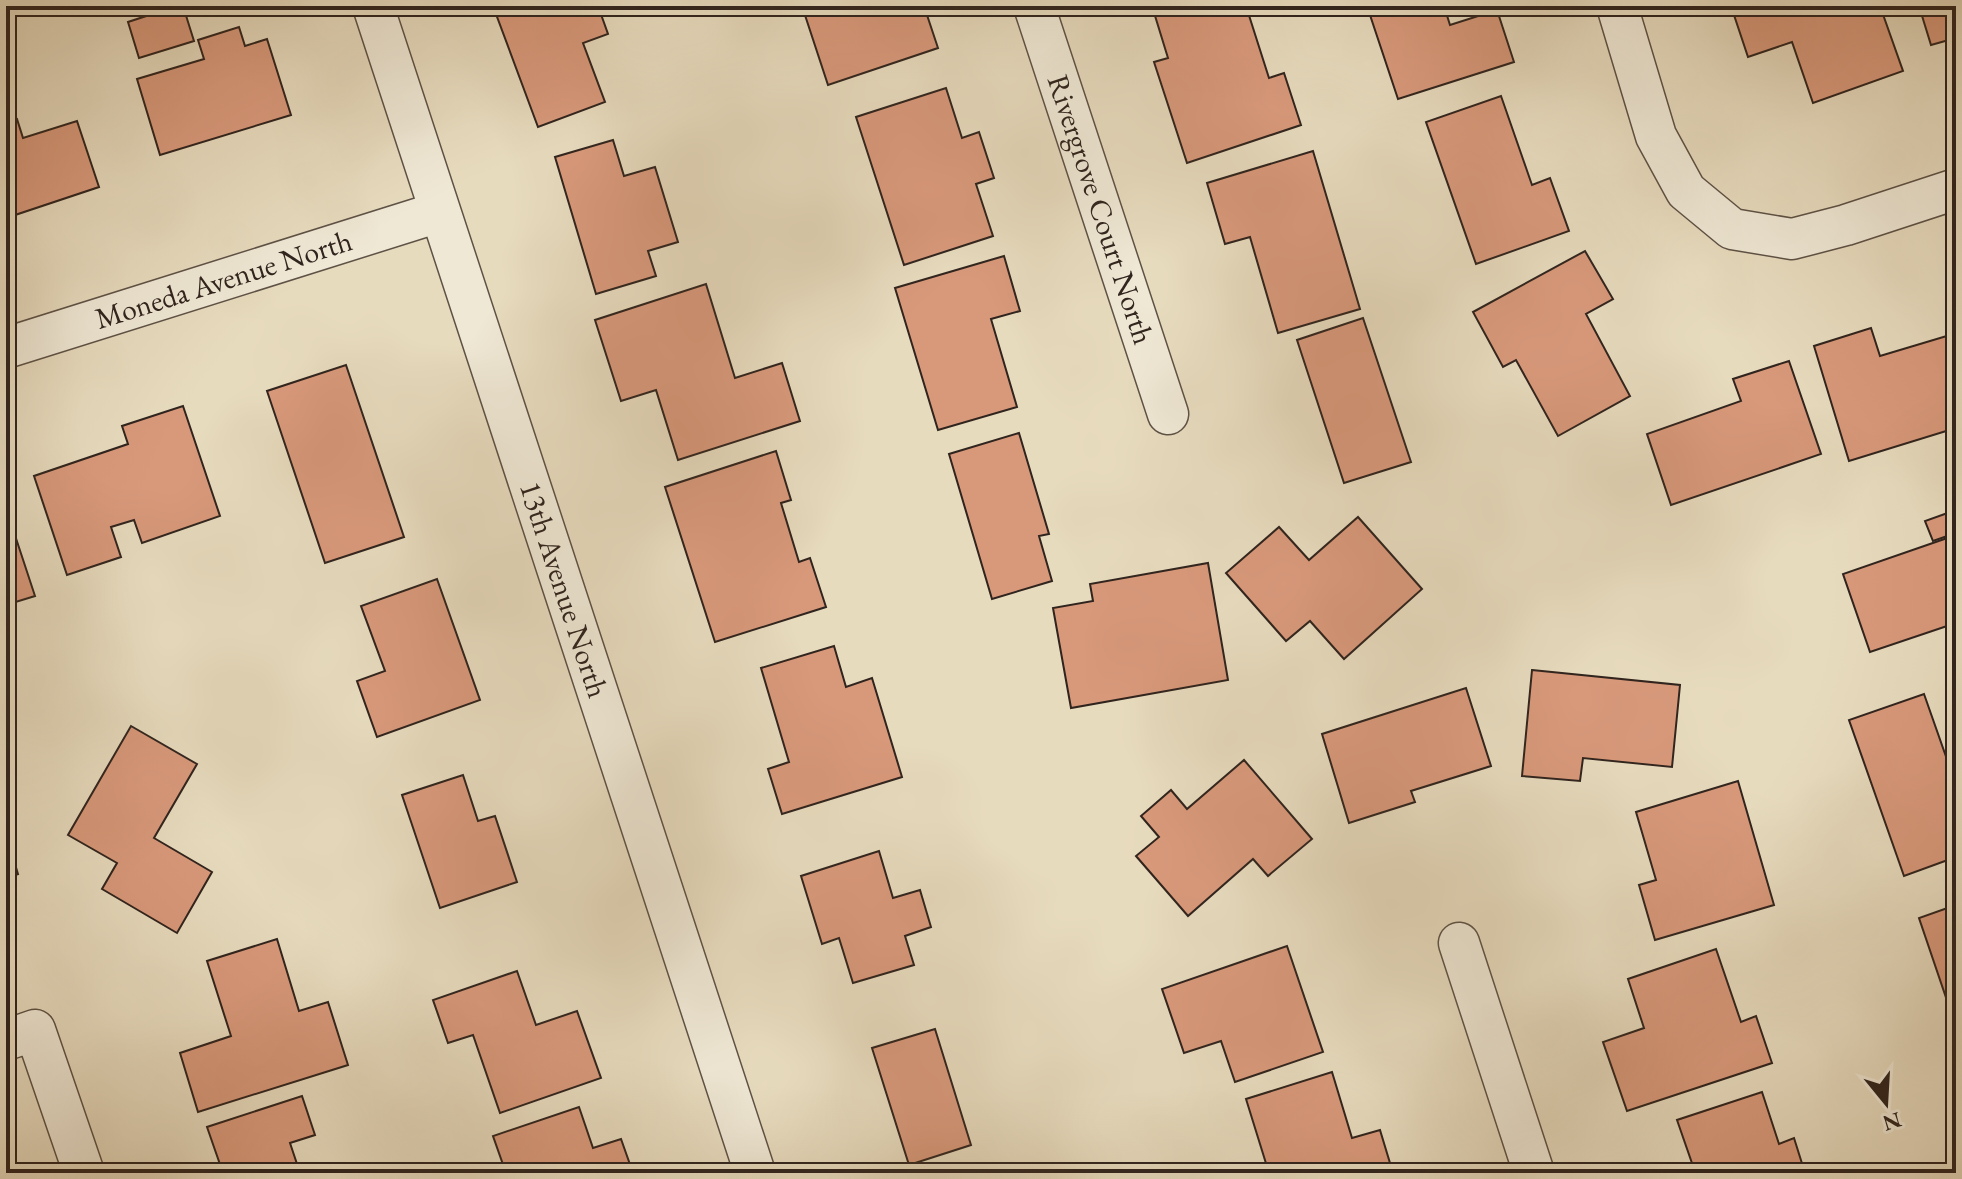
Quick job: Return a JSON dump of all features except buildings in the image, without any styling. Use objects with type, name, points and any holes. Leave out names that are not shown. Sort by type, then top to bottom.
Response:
[{"type":"street","name":"13th Avenue North","points":[[373,6],[755,1173]]},
{"type":"street","name":"Rivergrove Court North","points":[[1034,6],[1168,414]]},
{"type":"street","points":[[1617,6],[1656,136],[1686,191],[1732,229],[1792,239],[1956,189]]},
{"type":"street","name":"Moneda Avenue North","points":[[6,348],[439,212]]},
{"type":"street","points":[[1459,943],[1534,1173]]},
{"type":"street","points":[[21,1035],[84,1173]]}]
